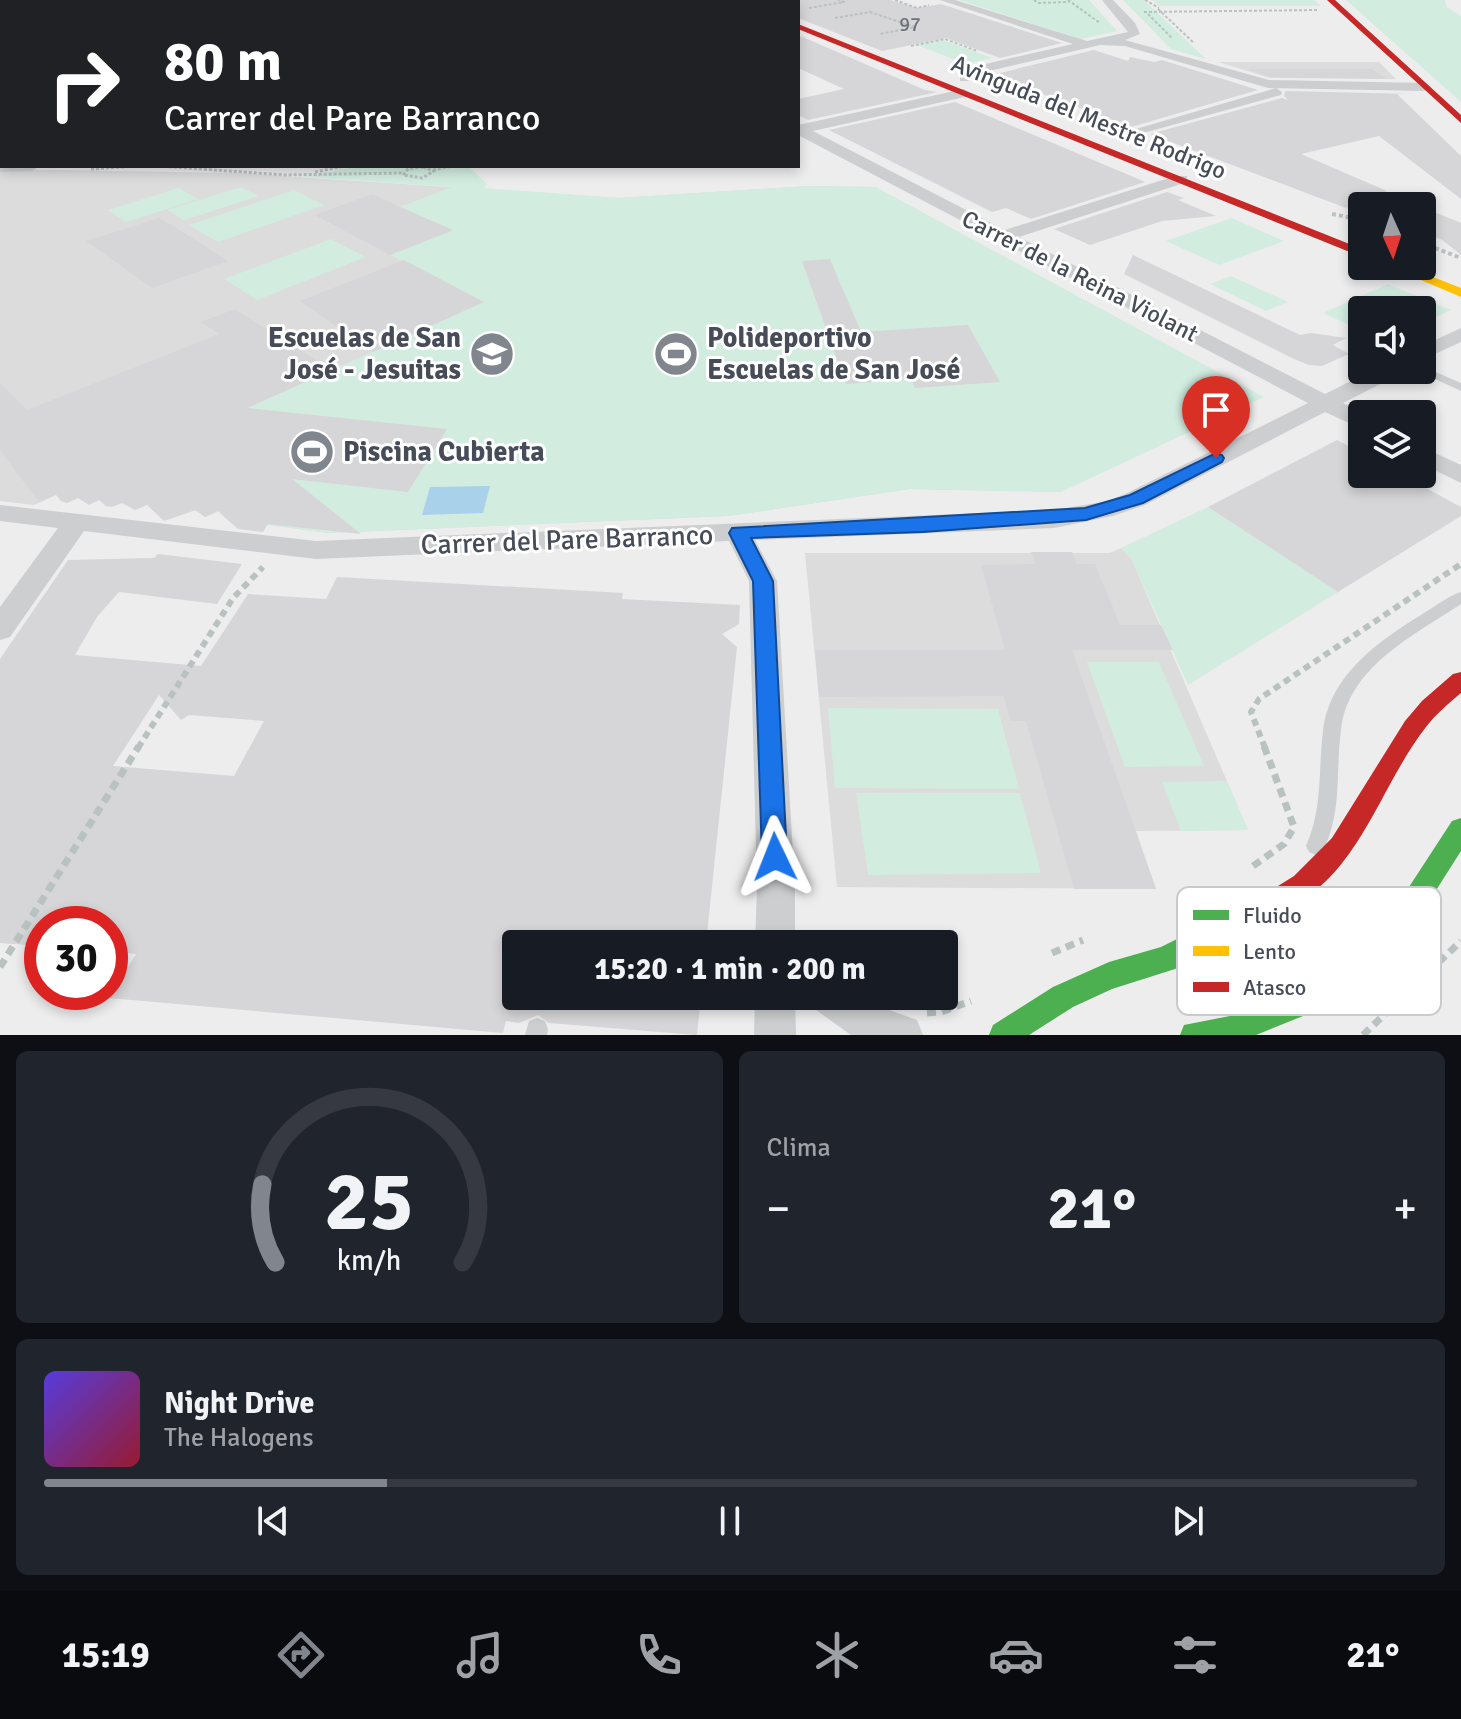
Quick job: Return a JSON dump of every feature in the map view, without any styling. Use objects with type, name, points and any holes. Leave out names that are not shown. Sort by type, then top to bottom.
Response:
[{"type":"main road","points":[[1330,4],[1461,120]]},
{"type":"main road","points":[[1330,4],[1461,108]]},
{"type":"main road","name":"Avinguda del Mestre Rodrigo","points":[[801,21],[965,77],[1348,227]]},
{"type":"main road","name":"Avinguda del Mestre Rodrigo","points":[[965,77],[1181,179],[1348,247]]},
{"type":"main road","points":[[1429,280],[1461,293]]},
{"type":"main road","points":[[1303,887],[1343,846],[1412,728],[1426,710],[1461,680]]},
{"type":"main road","points":[[1424,887],[1461,829]]},
{"type":"main road","points":[[1003,1035],[1063,997],[1109,976],[1177,953]]},
{"type":"main road","points":[[1194,1035],[1235,1029],[1270,1015]]},
{"type":"street","points":[[945,0],[1094,44],[1126,43],[1283,89]]},
{"type":"street","points":[[1107,0],[1153,46],[1167,55]]},
{"type":"street","points":[[800,129],[965,77],[1134,34],[1131,25]]},
{"type":"street","points":[[1136,131],[1283,89],[1425,87]]},
{"type":"street","name":"Carrer de la Reina Violant","points":[[800,130],[1348,415]]},
{"type":"street","points":[[1003,236],[1181,179]]},
{"type":"street","points":[[1436,347],[1461,334]]},
{"type":"street","name":"Carrer del Pare Barranco","points":[[0,513],[316,550],[996,522],[1086,514],[1136,499],[1362,384]]},
{"type":"street","points":[[1436,462],[1461,475]]},
{"type":"street","points":[[0,629],[77,522]]},
{"type":"street","points":[[738,533],[763,581],[775,930]]},
{"type":"street","points":[[776,888],[787,930]]},
{"type":"street","points":[[775,1010],[775,1035]]},
{"type":"street","points":[[850,1010],[869,1023],[911,1024]]},
{"type":"lane","points":[[1436,375],[1461,387]]},
{"type":"lane","points":[[1285,887],[1325,827],[1333,774],[1332,728],[1339,698],[1365,663],[1461,597]]},
{"type":"path","points":[[801,21],[844,2],[838,0]]},
{"type":"path","points":[[1034,0],[1038,3],[1069,1],[1110,30]]},
{"type":"path","points":[[1147,0],[1204,52]]},
{"type":"path","points":[[1137,11],[1330,4]]},
{"type":"path","points":[[835,18],[870,12],[915,27],[880,34]]},
{"type":"path","points":[[1146,12],[1173,39]]},
{"type":"path","points":[[1150,30],[1181,31]]},
{"type":"path","points":[[911,46],[945,39],[984,54]]},
{"type":"path","points":[[96,168],[91,169],[107,168]]},
{"type":"path","points":[[191,168],[301,175],[403,173],[416,168]]},
{"type":"path","points":[[301,175],[335,168]]},
{"type":"path","points":[[423,168],[442,168]]},
{"type":"path","points":[[403,173],[417,178],[430,175],[433,170]]},
{"type":"path","points":[[1436,248],[1461,258]]},
{"type":"path","points":[[0,967],[233,598],[266,563]]},
{"type":"path","points":[[1242,874],[1284,844],[1294,827],[1251,712],[1259,699],[1461,564]]},
{"type":"path","points":[[1038,960],[1087,938]]},
{"type":"path","points":[[1441,960],[1461,941]]},
{"type":"path","points":[[911,1024],[966,1004],[978,996]]},
{"type":"path","points":[[1363,1035],[1384,1015]]},
{"type":"shaded area","points":[[1218,62],[1379,62],[1396,79],[1270,78]]},
{"type":"shaded area","name":"Polideportivo Escuelas de San José","points":[[0,169],[234,173],[619,198],[809,186],[876,187],[1061,492],[910,489],[728,516],[329,533],[228,520],[218,511],[205,517],[123,464],[34,505],[0,501]]},
{"type":"shaded area","points":[[1121,548],[1131,558],[1248,830],[1136,831],[1156,889],[837,887],[805,553],[1110,553]]},
{"type":"green space","points":[[959,0],[1089,0],[1117,31],[1081,39]]},
{"type":"green space","points":[[1123,0],[1144,0],[1206,59],[1171,49]]},
{"type":"green space","points":[[1152,0],[1314,0],[1321,6],[1159,6]]},
{"type":"green space","points":[[1346,0],[1445,0],[1447,7],[1461,16],[1461,102]]},
{"type":"green space","points":[[943,40],[992,58],[965,64],[917,45]]},
{"type":"green space","name":"Polideportivo Escuelas de San José","points":[[349,168],[470,168],[487,184],[484,188],[619,198],[809,186],[876,187],[1264,397],[1061,492],[910,489],[728,516],[329,533],[228,520],[218,511],[205,517],[123,464],[483,302],[390,255],[452,231],[400,207],[452,187],[304,177]]},
{"type":"green space","points":[[241,187],[259,196],[184,220],[167,210]]},
{"type":"green space","points":[[179,188],[198,199],[126,222],[108,210]]},
{"type":"green space","points":[[294,190],[324,205],[218,242],[189,225]]},
{"type":"green space","points":[[1232,218],[1284,241],[1219,265],[1166,241]]},
{"type":"green space","points":[[331,239],[366,257],[257,300],[224,279]]},
{"type":"green space","points":[[1231,276],[1288,302],[1266,311],[1210,284]]},
{"type":"green space","points":[[1388,284],[1417,296],[1361,296]]},
{"type":"green space","points":[[1348,302],[1348,325],[1323,313]]},
{"type":"green space","points":[[1436,304],[1451,310],[1436,317]]},
{"type":"green space","points":[[1208,507],[1338,592],[1188,685],[1131,558],[1121,548]]},
{"type":"green space","points":[[1087,662],[1159,662],[1204,766],[1125,767]]},
{"type":"green space","points":[[828,708],[998,709],[1019,789],[835,788]]},
{"type":"green space","points":[[1227,781],[1248,830],[1181,831],[1162,782]]},
{"type":"green space","points":[[856,793],[1020,793],[1041,873],[868,875]]},
{"type":"water","points":[[490,486],[483,513],[422,515],[430,487]]},
{"type":"building","points":[[800,0],[890,0],[917,8],[941,4],[1062,43],[1000,58],[946,38],[882,51],[800,19]]},
{"type":"building","points":[[800,36],[925,90],[937,92],[808,120],[800,116],[800,99],[844,89],[800,69]]},
{"type":"building","points":[[1094,50],[1128,61],[1130,57],[1154,62],[1162,60],[1258,90],[1131,127],[992,75]]},
{"type":"building","points":[[1248,69],[1372,69],[1388,79],[1269,77]]},
{"type":"building","points":[[1285,91],[1413,94],[1397,94],[1461,156],[1461,199],[1379,136],[1301,154],[1387,191],[1348,192],[1346,208],[1150,134],[1282,98],[1288,100],[1284,96]]},
{"type":"building","points":[[955,102],[1145,182],[1031,219],[1006,208],[992,212],[829,130]]},
{"type":"building","points":[[1167,192],[1216,216],[1162,221],[1090,245],[1054,229]]},
{"type":"building","points":[[372,194],[453,230],[390,255],[315,215]]},
{"type":"building","points":[[1436,213],[1461,223],[1461,255],[1436,238]]},
{"type":"building","points":[[159,218],[228,261],[152,288],[86,241]]},
{"type":"building","points":[[1133,255],[1300,335],[1311,333],[1346,338],[1333,345],[1348,354],[1322,366],[1309,365],[1124,274]]},
{"type":"building","points":[[830,259],[861,332],[968,325],[1000,382],[915,388],[911,379],[846,384],[802,261]]},
{"type":"building","points":[[404,260],[484,302],[373,352],[300,301]]},
{"type":"building","points":[[235,309],[332,370],[247,408],[447,429],[408,492],[292,479],[361,534],[268,524],[263,532],[238,529],[218,511],[205,517],[196,510],[164,521],[147,505],[135,510],[122,503],[106,506],[99,500],[89,505],[78,498],[67,503],[56,495],[39,502],[0,450],[0,383],[27,410],[219,334],[201,322]]},
{"type":"building","points":[[1337,440],[1348,446],[1348,488],[1426,488],[1461,507],[1461,516],[1338,592],[1208,507]]},
{"type":"building","points":[[1031,552],[1072,552],[1077,564],[1095,564],[1120,625],[1161,625],[1173,650],[1072,650],[1156,889],[1074,889],[1026,721],[1010,721],[1004,696],[819,697],[815,650],[1005,650],[981,565],[1036,564]]},
{"type":"building","points":[[158,554],[242,564],[217,604],[119,592],[97,617],[75,655],[201,666],[248,594],[326,599],[337,577],[623,593],[622,599],[740,605],[739,624],[722,634],[737,647],[707,930],[502,930],[502,1010],[700,1010],[697,1035],[549,1023],[538,1015],[519,1023],[506,1021],[503,1033],[128,1000],[128,967],[136,954],[128,953],[128,906],[24,906],[24,945],[0,943],[0,659],[68,560],[154,558]],"holes":[[[159,695],[181,720],[189,715],[264,721],[234,776],[113,766]]]},
{"type":"traffic: fast","points":[[1424,887],[1461,829]]},
{"type":"traffic: fast","points":[[1003,1035],[1063,997],[1109,976],[1177,953]]},
{"type":"traffic: fast","points":[[1194,1035],[1235,1029],[1270,1015]]},
{"type":"traffic: slow","points":[[1429,280],[1461,293]]},
{"type":"traffic: jam","points":[[1331,0],[1461,120]]},
{"type":"traffic: jam","points":[[800,27],[1348,247]]},
{"type":"traffic: jam","points":[[1300,887],[1340,846],[1413,727],[1461,680]]},
{"type":"place","name":"Escuelas de San José - Jesuitas","points":[[492,354]]},
{"type":"place","name":"Polideportivo Escuelas de San José","points":[[676,354]]},
{"type":"place","name":"Piscina Cubierta","points":[[312,452]]},
{"type":"route","points":[[775,857],[763,581],[738,533],[1054,519],[1086,514],[1136,499],[1216,458]]}]
